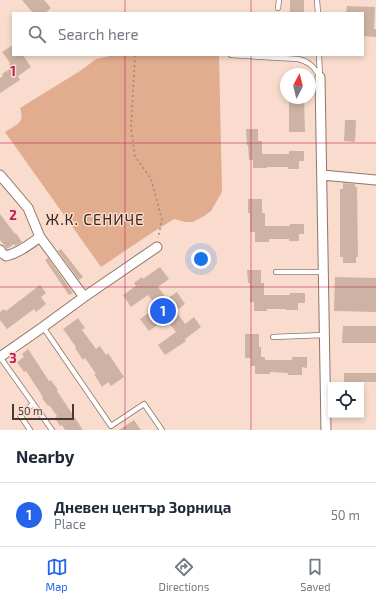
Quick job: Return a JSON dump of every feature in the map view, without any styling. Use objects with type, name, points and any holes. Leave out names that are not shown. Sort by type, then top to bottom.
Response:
[{"type":"street","points":[[320,77],[326,430]]},
{"type":"street","points":[[0,175],[28,208],[40,237],[84,297]]},
{"type":"street","points":[[322,175],[376,180]]},
{"type":"street","points":[[0,250],[6,256],[11,255],[40,237]]},
{"type":"street","points":[[0,357],[157,246]]},
{"type":"lane","points":[[278,8],[279,0]]},
{"type":"lane","points":[[317,0],[318,12]]},
{"type":"lane","points":[[248,56],[304,60],[313,66],[320,77]]},
{"type":"lane","points":[[319,56],[320,77]]},
{"type":"lane","points":[[276,272],[323,272]]},
{"type":"lane","points":[[43,327],[111,426],[144,404],[162,430]]},
{"type":"lane","points":[[274,337],[324,335]]},
{"type":"lane","points":[[0,357],[52,430]]},
{"type":"lane","points":[[30,430],[20,415],[33,404]]},
{"type":"path","points":[[135,56],[131,128],[135,156],[151,180],[162,220],[157,246]]},
{"type":"shaded area","points":[[110,56],[219,56],[222,192],[211,211],[204,216],[193,222],[185,222],[174,219],[101,267],[5,132],[21,121],[20,108],[80,71],[96,59]]},
{"type":"building","points":[[22,0],[44,0],[51,8],[46,12],[32,12]]},
{"type":"building","points":[[290,0],[304,0],[304,12],[290,12]]},
{"type":"building","points":[[347,6],[375,7],[374,29],[376,29],[376,37],[364,36],[364,12],[346,12]]},
{"type":"building","points":[[12,46],[12,56],[24,56],[31,67],[18,76],[20,80],[0,93],[0,78],[3,76],[2,74],[11,68],[10,63],[2,52]]},
{"type":"building","points":[[289,104],[304,104],[305,132],[289,132]]},
{"type":"building","points":[[345,120],[356,120],[355,142],[344,141]]},
{"type":"building","points":[[246,129],[258,129],[258,141],[262,141],[262,154],[289,154],[289,151],[304,151],[304,161],[299,161],[299,169],[288,169],[288,167],[253,168],[253,160],[249,160]]},
{"type":"building","points":[[343,183],[355,184],[355,187],[357,187],[358,257],[356,257],[356,263],[343,263],[343,257],[340,257],[340,189],[343,189]]},
{"type":"building","points":[[248,199],[262,199],[262,213],[265,213],[265,226],[290,226],[290,224],[304,224],[304,234],[299,234],[299,241],[289,241],[289,239],[269,239],[269,242],[255,242],[255,232],[250,232]]},
{"type":"building","points":[[0,214],[22,242],[15,246],[14,244],[7,249],[0,240]]},
{"type":"building","points":[[61,249],[83,277],[79,280],[58,251]]},
{"type":"building","points":[[48,258],[73,293],[69,295],[45,260]]},
{"type":"building","points":[[160,267],[169,279],[158,287],[167,299],[177,292],[185,304],[176,311],[185,324],[194,317],[201,327],[185,339],[186,341],[165,355],[158,345],[176,332],[166,319],[149,331],[140,319],[157,307],[148,295],[131,307],[123,295],[136,286],[134,283],[142,277],[143,279]]},
{"type":"building","points":[[247,270],[261,270],[261,283],[264,283],[264,295],[290,295],[290,293],[305,293],[305,303],[298,303],[298,310],[267,309],[267,311],[254,311],[254,302],[250,302],[250,283],[248,283]]},
{"type":"building","points":[[335,277],[376,278],[376,312],[334,311]]},
{"type":"building","points":[[40,285],[46,293],[41,297],[46,304],[36,312],[34,309],[7,329],[0,320],[0,312],[4,309],[6,311]]},
{"type":"building","points":[[78,318],[85,328],[82,330],[96,349],[100,346],[106,355],[108,353],[124,377],[111,386],[108,382],[102,387],[94,374],[96,374],[85,358],[83,360],[63,329]]},
{"type":"building","points":[[343,326],[376,326],[376,343],[342,343]]},
{"type":"building","points":[[245,334],[259,334],[261,357],[265,357],[265,360],[292,360],[292,357],[307,357],[307,368],[302,367],[302,375],[288,375],[288,373],[270,372],[270,374],[255,374],[255,366],[251,366],[251,358],[245,358]]},
{"type":"building","points":[[28,349],[49,381],[51,380],[58,390],[57,391],[83,430],[65,430],[62,425],[60,426],[55,418],[57,416],[42,398],[43,397],[26,371],[24,372],[17,362],[24,357],[22,354]]},
{"type":"building","points":[[344,373],[376,373],[376,382],[344,382]]},
{"type":"building","points":[[134,420],[141,430],[119,430]]},
{"type":"place","name":"Дневен център Зорница","points":[[163,311]]},
{"type":"district","name":"Ж.К. СЕНИЧЕ","points":[[95,219]]}]
